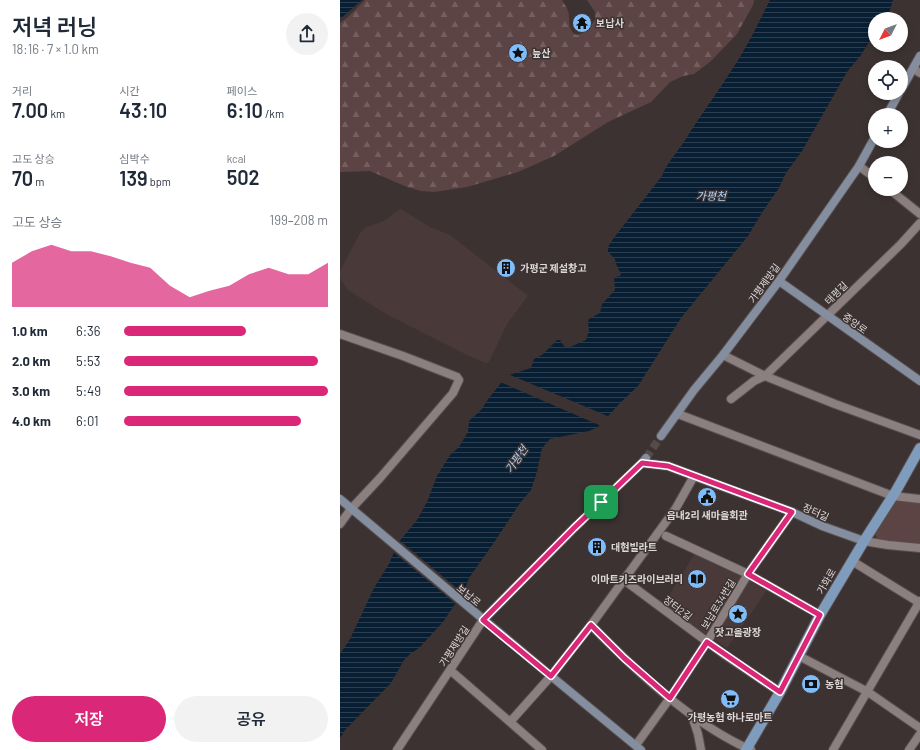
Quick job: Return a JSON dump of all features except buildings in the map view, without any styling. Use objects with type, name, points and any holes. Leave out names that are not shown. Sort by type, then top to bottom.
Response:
[{"type":"main road","name":"가화로","points":[[748,749],[780,692],[820,615],[919,452]]},
{"type":"street","points":[[908,82],[917,71],[920,56]]},
{"type":"street","name":"가평제방길","points":[[661,436],[694,390],[723,355],[778,281],[859,166],[869,148]]},
{"type":"street","points":[[859,166],[868,173]]},
{"type":"street","points":[[898,196],[920,214]]},
{"type":"street","name":"태평길","points":[[731,399],[754,381],[764,376],[901,244],[920,223]]},
{"type":"street","name":"중앙로","points":[[778,281],[920,381]]},
{"type":"street","points":[[340,334],[457,377],[459,382],[453,392],[380,478],[351,509],[340,524]]},
{"type":"street","points":[[723,355],[764,376],[920,435]]},
{"type":"street","points":[[678,414],[893,496],[920,499]]},
{"type":"street","name":"가평제방길","points":[[397,750],[483,620],[574,528],[644,461],[668,466],[694,476]]},
{"type":"street","points":[[510,722],[551,676],[591,625],[676,508],[694,476]]},
{"type":"street","name":"장터길","points":[[694,476],[792,512],[822,526],[864,541]]},
{"type":"street","name":"보납로","points":[[340,499],[483,620],[639,748]]},
{"type":"street","name":"보납로34번길","points":[[639,748],[707,642],[748,574],[792,512]]},
{"type":"street","points":[[666,536],[748,574],[820,615]]},
{"type":"street","points":[[864,541],[888,546],[920,548]]},
{"type":"street","points":[[833,750],[920,602],[852,561]]},
{"type":"street","name":"장터2길","points":[[624,580],[707,642],[780,692]]},
{"type":"street","points":[[591,625],[624,658],[692,716],[710,728],[748,749]]},
{"type":"street","points":[[799,656],[868,692],[920,728]]},
{"type":"street","points":[[450,670],[538,748]]},
{"type":"street","points":[[692,716],[701,750]]},
{"type":"street","points":[[909,750],[920,734]]},
{"type":"shaded area","points":[[401,209],[430,227],[450,235],[527,295],[507,324],[489,362],[486,363],[469,356],[386,314],[348,290],[340,278],[340,271],[360,233],[366,227],[384,221]]},
{"type":"shaded area","points":[[695,553],[767,590],[727,648],[663,605]]},
{"type":"green space","points":[[365,0],[562,0],[568,11],[571,30],[577,35],[584,32],[595,20],[595,12],[587,0],[754,0],[753,5],[737,34],[711,61],[694,74],[683,76],[670,82],[651,102],[608,122],[554,156],[518,172],[467,187],[434,192],[421,191],[407,187],[370,171],[340,172],[340,23]]},
{"type":"green space","points":[[896,501],[920,502],[920,544],[878,540],[875,534]]},
{"type":"water","points":[[340,0],[362,0],[340,19]]},
{"type":"water","name":"가평천","points":[[770,0],[893,0],[889,12],[868,12],[868,44],[847,72],[802,151],[786,173],[779,188],[748,236],[681,318],[638,386],[598,427],[589,431],[550,439],[542,448],[537,472],[531,490],[520,503],[469,578],[465,589],[443,622],[419,648],[404,660],[391,683],[345,730],[340,738],[340,654],[350,639],[374,588],[389,564],[398,543],[417,520],[427,502],[437,476],[450,455],[459,447],[468,432],[469,421],[481,410],[505,378],[509,375],[531,368],[534,359],[542,355],[557,340],[560,340],[564,346],[568,348],[586,340],[589,331],[589,319],[600,313],[602,304],[615,290],[614,277],[620,276],[621,274],[615,259],[608,252],[608,247],[662,176],[727,78],[748,43]]},
{"type":"pier","points":[[508,374],[610,417],[601,426],[500,382]]},
{"type":"pier","points":[[398,539],[464,594],[457,605],[392,551]]},
{"type":"tunnel","points":[[646,458],[661,436]]},
{"type":"place","name":"보납사","points":[[582,23]]},
{"type":"place","name":"늪산","points":[[518,53]]},
{"type":"place","name":"가평군 제설창고","points":[[506,268]]},
{"type":"place","name":"읍내2리 새마을회관","points":[[707,497]]},
{"type":"place","name":"대현빌라트","points":[[597,547]]},
{"type":"place","name":"이마트키즈라이브러리","points":[[697,579]]},
{"type":"place","name":"잣고을광장","points":[[738,614]]},
{"type":"place","name":"농협","points":[[811,684]]},
{"type":"place","name":"가평농협 하나로마트","points":[[730,699]]},
{"type":"route","points":[[642,463],[668,466],[792,512],[748,574],[820,615],[780,692],[707,642],[670,698],[624,658],[591,625],[551,676],[483,620],[601,502],[642,463]]}]
